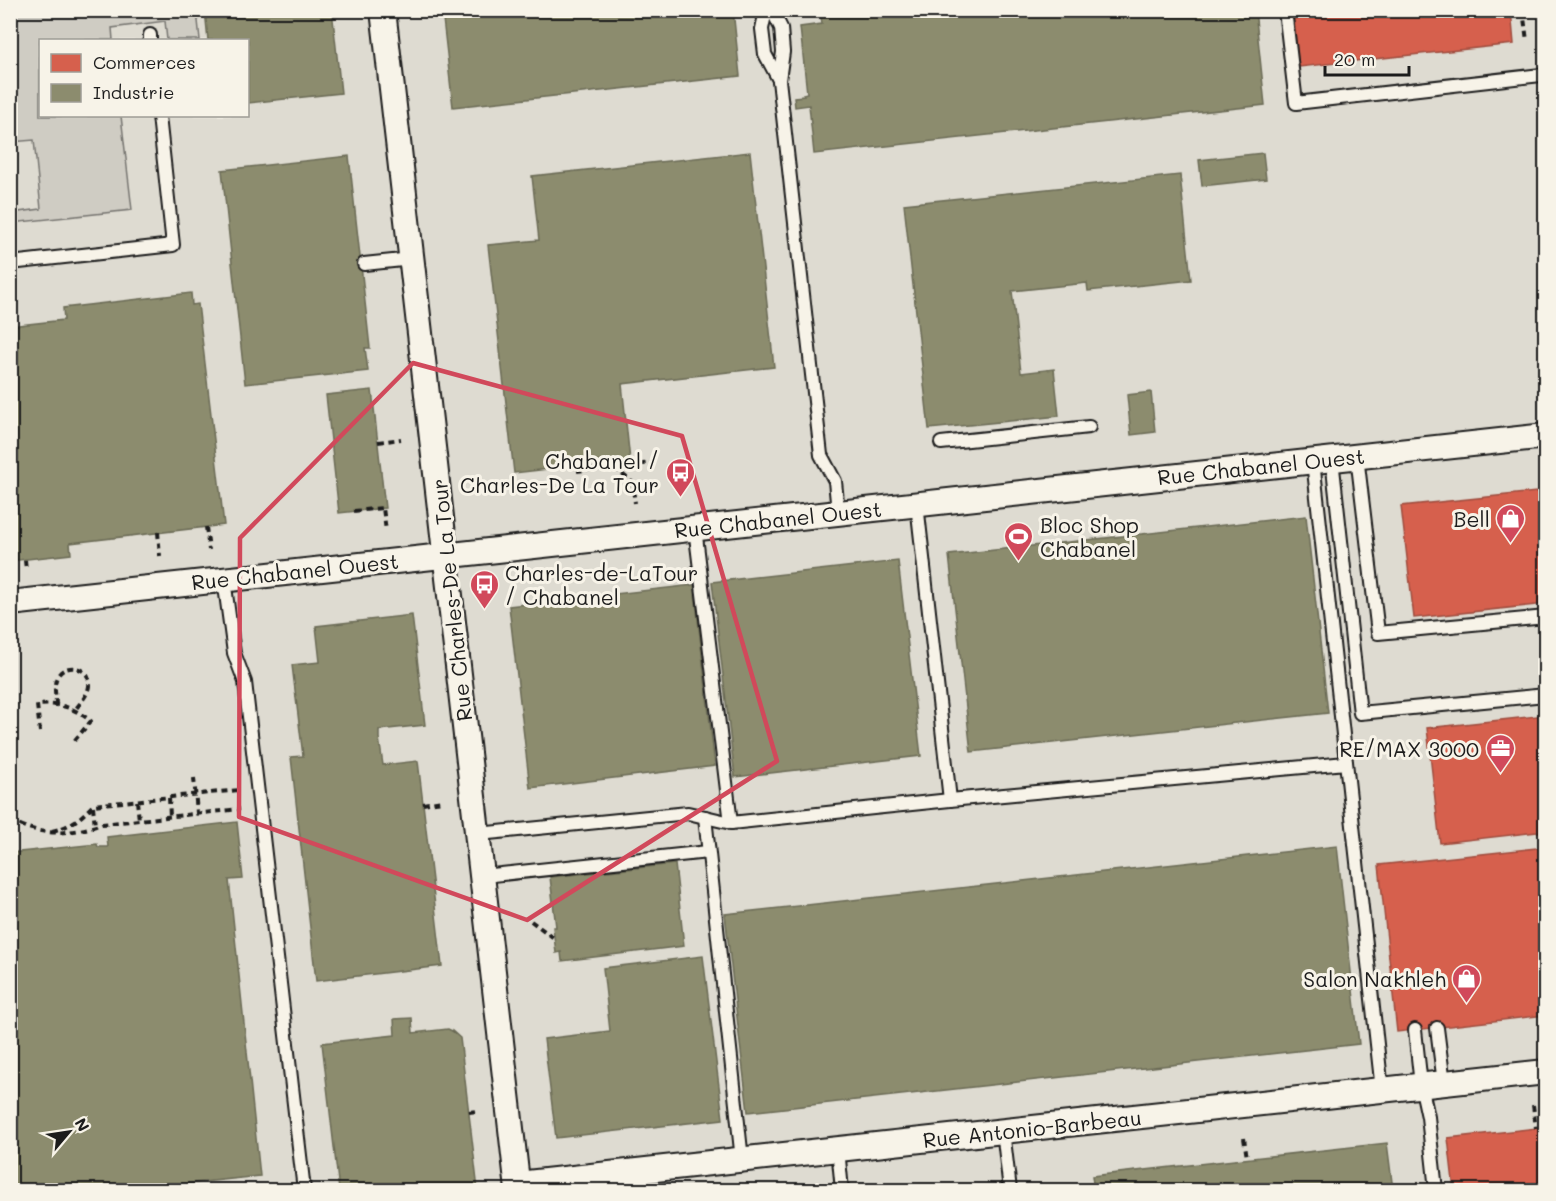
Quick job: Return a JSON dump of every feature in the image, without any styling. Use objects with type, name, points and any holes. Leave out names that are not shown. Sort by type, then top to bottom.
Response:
[{"type":"street","name":"Rue Charles-De La Tour","points":[[383,10],[518,1187]]},
{"type":"street","name":"Rue Chabanel Ouest","points":[[10,603],[1545,436]]},
{"type":"street","name":"Rue Antonio-Barbeau","points":[[518,1187],[838,1149],[1545,1072]]},
{"type":"lane","points":[[766,10],[762,29],[765,54],[779,80]]},
{"type":"lane","points":[[772,10],[781,28],[783,52],[779,80],[821,455],[835,481],[838,513]]},
{"type":"lane","points":[[1285,10],[1296,103],[1541,75],[1545,72]]},
{"type":"lane","points":[[10,263],[173,245],[159,117]]},
{"type":"lane","points":[[364,264],[412,259]]},
{"type":"lane","points":[[940,443],[1089,428]]},
{"type":"lane","points":[[1358,456],[1378,633],[1545,617]]},
{"type":"lane","points":[[1322,460],[1360,713]]},
{"type":"lane","points":[[1322,460],[1341,715],[1382,1090]]},
{"type":"lane","points":[[917,504],[950,800]]},
{"type":"lane","points":[[695,528],[731,823]]},
{"type":"lane","points":[[224,579],[234,653],[244,682],[304,1191]]},
{"type":"lane","points":[[1341,715],[1545,695]]},
{"type":"lane","points":[[478,834],[688,813],[731,823],[1346,763]]},
{"type":"lane","points":[[705,817],[742,1160]]},
{"type":"lane","points":[[483,876],[708,852]]},
{"type":"lane","points":[[1436,1191],[1428,1117],[1437,1028]]},
{"type":"lane","points":[[1415,1030],[1433,1084]]},
{"type":"lane","points":[[1003,1131],[1010,1191]]},
{"type":"lane","points":[[838,1149],[842,1191]]},
{"type":"path","points":[[1523,10],[1527,41]]},
{"type":"path","points":[[1543,93],[1545,116]]},
{"type":"path","points":[[378,442],[402,439]]},
{"type":"path","points":[[606,461],[632,482],[634,503]]},
{"type":"path","points":[[577,471],[652,463]]},
{"type":"path","points":[[354,511],[383,508],[386,531]]},
{"type":"path","points":[[1017,526],[1020,548]]},
{"type":"path","points":[[206,527],[208,550]]},
{"type":"path","points":[[158,532],[160,556]]},
{"type":"path","points":[[25,560],[26,570]]},
{"type":"path","points":[[56,705],[55,684],[60,673],[71,668],[83,670],[88,675],[90,686],[75,710]]},
{"type":"path","points":[[40,732],[37,705],[56,705],[75,710],[91,721],[75,741]]},
{"type":"path","points":[[194,778],[197,813]]},
{"type":"path","points":[[48,832],[69,826],[79,820],[93,805],[240,790]]},
{"type":"path","points":[[169,798],[170,816]]},
{"type":"path","points":[[137,801],[139,820]]},
{"type":"path","points":[[423,804],[442,801]]},
{"type":"path","points":[[93,805],[95,826]]},
{"type":"path","points":[[10,820],[34,831],[68,832],[102,824],[242,809]]},
{"type":"path","points":[[531,921],[554,938]]},
{"type":"path","points":[[1533,1105],[1536,1128]]},
{"type":"path","points":[[469,1113],[477,1111]]},
{"type":"path","points":[[1244,1138],[1247,1158]]},
{"type":"highlighted area","points":[[413,363],[682,436],[777,761],[527,920],[239,817],[240,538]]},
{"type":"shaded area","points":[[11,10],[197,11],[200,39],[167,39],[165,21],[112,28],[113,39],[39,39],[39,117],[121,117],[132,210],[11,223],[11,213],[41,209],[34,140],[11,142]]},
{"type":"shaded area","points":[[10,11],[1545,11],[1545,1190],[11,1190]]},
{"type":"building: Commerces","points":[[1293,10],[1511,10],[1514,44],[1299,67]]},
{"type":"building: Commerces","points":[[1546,491],[1546,604],[1414,618],[1401,506]]},
{"type":"building: Commerces","points":[[1546,715],[1546,831],[1440,843],[1427,728]]},
{"type":"building: Commerces","points":[[1546,847],[1546,1015],[1397,1032],[1379,865]]},
{"type":"building: Commerces","points":[[1546,1127],[1546,1190],[1454,1190],[1448,1138]]},
{"type":"building: Industrie","points":[[205,10],[332,10],[341,93],[249,103],[249,39],[208,39]]},
{"type":"building: Industrie","points":[[442,10],[733,10],[740,76],[453,107]]},
{"type":"building: Industrie","points":[[820,10],[1255,10],[1265,105],[814,154],[809,105],[795,107],[794,97],[804,96],[803,94],[807,93],[800,27],[822,24]]},
{"type":"building: Industrie","points":[[750,152],[774,367],[622,384],[630,461],[617,462],[614,460],[514,473],[488,245],[539,240],[532,176]]},
{"type":"building: Industrie","points":[[1263,153],[1266,179],[1202,186],[1199,160]]},
{"type":"building: Industrie","points":[[349,156],[370,348],[365,348],[368,371],[245,384],[222,170]]},
{"type":"building: Industrie","points":[[1180,175],[1191,280],[1088,291],[1087,283],[1012,291],[1021,373],[1054,369],[1059,416],[929,429],[904,204]]},
{"type":"building: Industrie","points":[[191,293],[192,305],[198,304],[224,525],[70,543],[71,554],[10,561],[10,326],[64,320],[63,308]]},
{"type":"building: Industrie","points":[[372,390],[385,508],[339,513],[326,395]]},
{"type":"building: Industrie","points":[[1151,392],[1155,432],[1131,435],[1127,395]]},
{"type":"building: Industrie","points":[[1306,516],[1328,713],[971,752],[949,555]]},
{"type":"building: Industrie","points":[[898,561],[921,756],[735,777],[712,582]]},
{"type":"building: Industrie","points":[[694,585],[715,766],[530,788],[509,606]]},
{"type":"building: Industrie","points":[[412,615],[425,725],[379,730],[379,738],[383,765],[418,761],[442,966],[316,981],[291,757],[303,756],[292,665],[320,662],[316,626]]},
{"type":"building: Industrie","points":[[237,822],[243,879],[229,880],[260,1176],[127,1190],[10,1190],[10,853],[97,844],[98,847],[108,847],[107,837]]},
{"type":"building: Industrie","points":[[1337,846],[1359,1044],[748,1112],[725,914]]},
{"type":"building: Industrie","points":[[675,864],[684,946],[562,961],[561,952],[556,953],[553,927],[556,927],[550,877]]},
{"type":"building: Industrie","points":[[703,956],[723,1119],[556,1138],[544,1039],[610,1031],[603,968]]},
{"type":"building: Industrie","points":[[412,1018],[413,1033],[448,1029],[460,1038],[478,1190],[339,1190],[322,1043],[395,1035],[394,1019]]},
{"type":"building: Industrie","points":[[1387,1143],[1393,1190],[1094,1190],[1092,1176]]},
{"type":"building: Industrie","points":[[988,1186],[989,1190],[944,1190]]},
{"type":"place","name":"Chabanel / Charles-De La Tour","points":[[680,498]]},
{"type":"place","name":"Bell","points":[[1511,544]]},
{"type":"place","name":"Bloc Shop Chabanel","points":[[1019,562]]},
{"type":"place","name":"Charles-de-LaTour / Chabanel","points":[[484,610]]},
{"type":"place","name":"RE/MAX 3000","points":[[1500,774]]},
{"type":"place","name":"Salon Nakhleh","points":[[1467,1004]]}]
